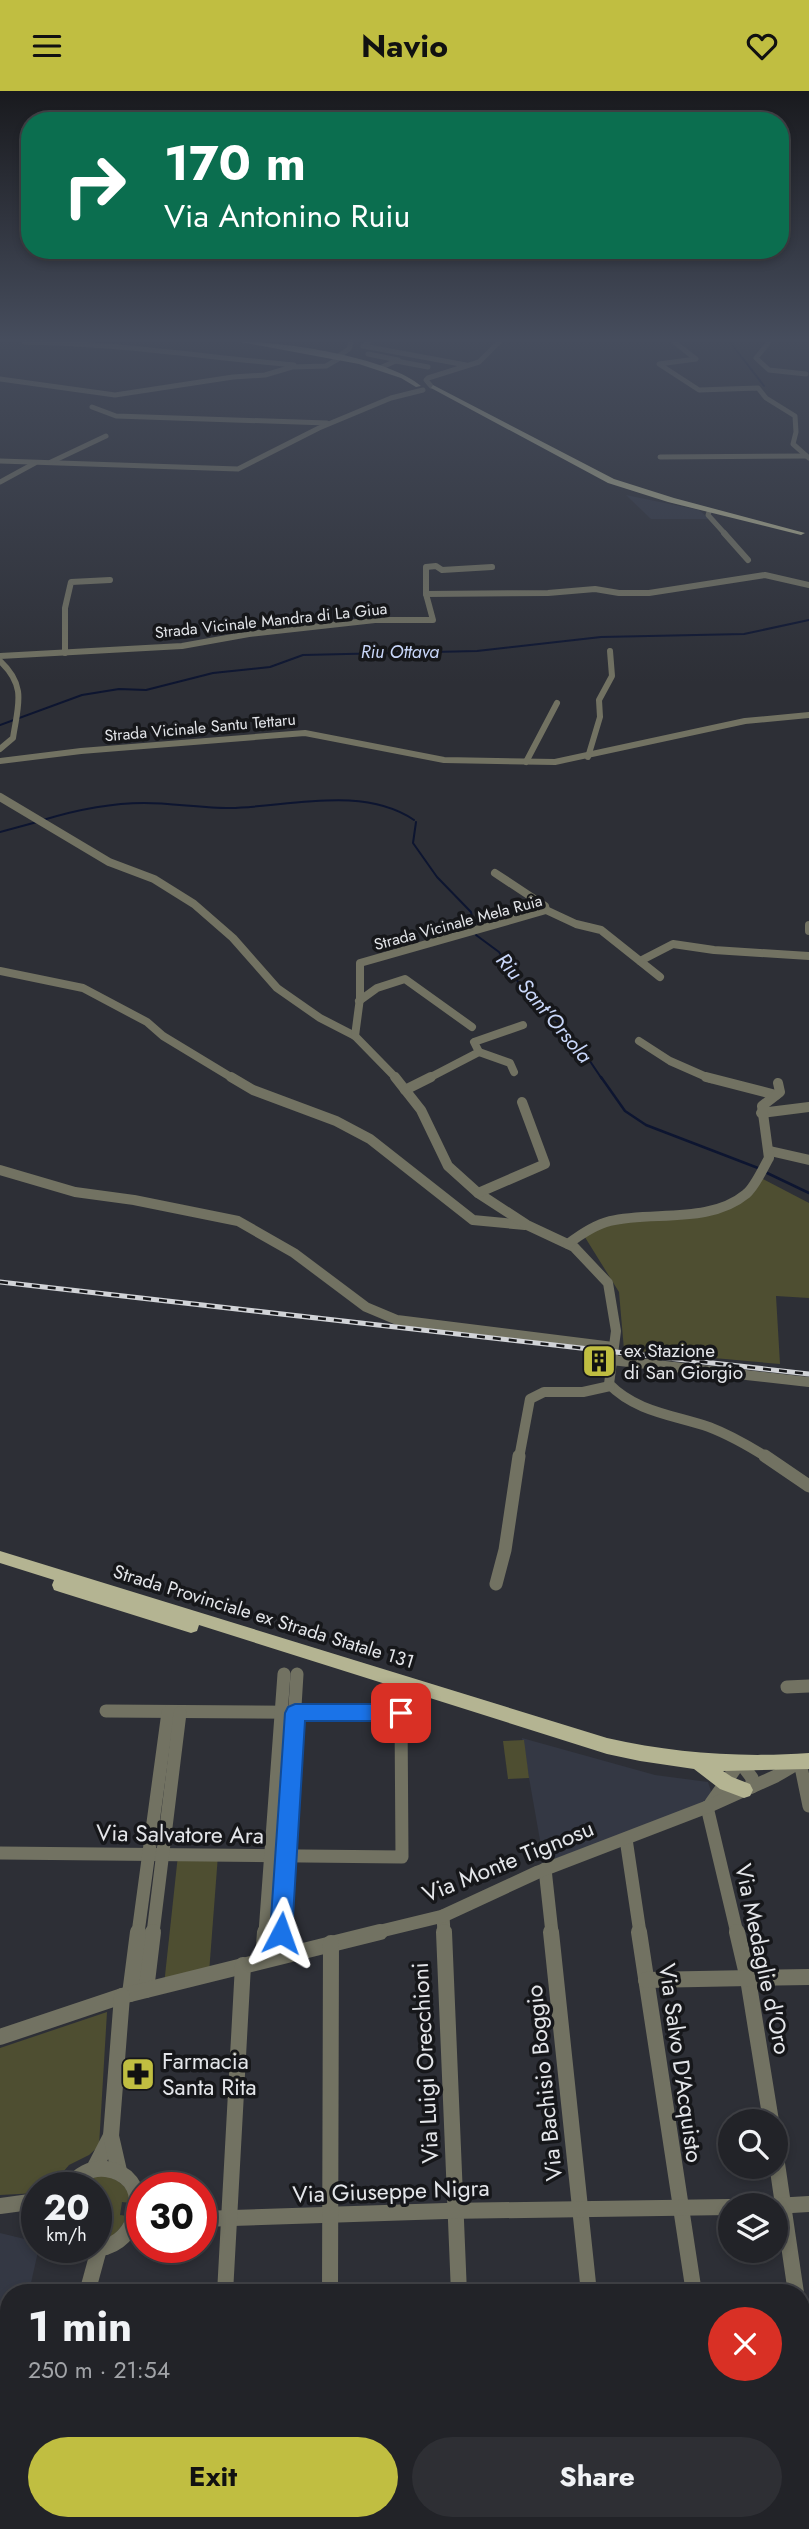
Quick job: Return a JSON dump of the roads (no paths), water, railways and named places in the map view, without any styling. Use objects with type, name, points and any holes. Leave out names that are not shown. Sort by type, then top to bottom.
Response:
[{"type":"main road","points":[[556,456],[607,482],[655,499],[804,538]]},
{"type":"main road","points":[[560,456],[611,481],[671,501],[804,538]]},
{"type":"main road","name":"Strada Provinciale ex Strada Statale 131","points":[[0,1557],[542,1725],[579,1739]]},
{"type":"main road","name":"Strada Provinciale ex Strada Statale 131","points":[[0,1567],[541,1733],[579,1739]]},
{"type":"main road","points":[[579,1739],[605,1747],[698,1761],[804,1761]]},
{"type":"main road","points":[[698,1761],[726,1783],[748,1789]]},
{"type":"street","points":[[49,463],[64,456]]},
{"type":"street","points":[[0,461],[239,470],[267,456]]},
{"type":"street","points":[[660,457],[807,457]]},
{"type":"street","points":[[713,459],[807,457]]},
{"type":"street","points":[[0,482],[36,463]]},
{"type":"street","points":[[709,512],[708,515],[748,560]]},
{"type":"street","name":"Strada Vicinale Mandra di La Giua","points":[[0,656],[182,646],[249,634],[375,620],[433,620],[426,594],[425,567],[492,567]]},
{"type":"street","points":[[426,594],[548,593],[595,589],[619,593],[649,593],[765,575],[809,585]]},
{"type":"street","points":[[65,653],[65,595],[71,582],[110,580]]},
{"type":"street","points":[[588,757],[600,717],[600,700],[612,676],[610,651]]},
{"type":"street","points":[[0,661],[15,675],[19,685],[13,738],[0,749]]},
{"type":"street","points":[[526,762],[557,703]]},
{"type":"street","name":"Strada Vicinale Santu Tettaru","points":[[0,761],[81,751],[305,733],[444,760],[555,762],[768,717],[809,715]]},
{"type":"street","points":[[0,797],[109,862],[154,879],[194,904],[233,938],[277,988],[320,1018],[355,1036],[421,1110],[448,1166],[478,1193],[527,1226],[574,1247],[608,1283],[616,1331],[609,1368],[610,1386],[616,1394],[722,1432],[809,1486]]},
{"type":"street","points":[[495,873],[545,906],[546,910]]},
{"type":"street","name":"Strada Vicinale Mela Ruia","points":[[355,1036],[360,963],[546,910],[576,924],[601,929],[660,977]]},
{"type":"street","points":[[809,925],[809,931]]},
{"type":"street","points":[[640,961],[674,944],[714,950],[809,956]]},
{"type":"street","points":[[0,971],[83,988],[147,1022],[163,1036],[253,1090],[336,1121],[370,1139],[472,1220],[527,1226]]},
{"type":"street","points":[[359,1001],[377,988],[405,979],[472,1027]]},
{"type":"street","points":[[514,1072],[510,1063],[479,1052],[474,1042],[523,1025]]},
{"type":"street","points":[[639,1041],[671,1063],[749,1091],[776,1095]]},
{"type":"street","points":[[405,1090],[479,1052]]},
{"type":"street","points":[[568,1244],[578,1233],[606,1222],[664,1213],[698,1212],[728,1204],[747,1193],[769,1155],[761,1113],[762,1106],[780,1092],[778,1083]]},
{"type":"street","points":[[478,1193],[545,1164],[522,1103]]},
{"type":"street","points":[[761,1113],[809,1107]]},
{"type":"street","points":[[769,1155],[809,1160]]},
{"type":"street","points":[[0,1170],[75,1192],[134,1200],[238,1221],[294,1253],[366,1307],[397,1320],[809,1383]]},
{"type":"street","points":[[496,1584],[505,1550],[512,1492],[530,1399],[544,1392],[583,1392],[610,1386]]},
{"type":"street","points":[[263,1959],[279,1853],[290,1674]]},
{"type":"street","points":[[787,1687],[809,1686]]},
{"type":"street","points":[[106,1711],[289,1713]]},
{"type":"street","points":[[146,1990],[156,1852],[174,1713]]},
{"type":"street","name":"Via Salvatore Ara","points":[[0,1853],[402,1854],[401,1713],[289,1713]]},
{"type":"street","points":[[804,1761],[809,1806]]},
{"type":"street","name":"Via Monte Tignosu","points":[[0,2037],[126,1995],[443,1916],[545,1869],[707,1807],[804,1761]]},
{"type":"street","points":[[707,1807],[720,1795],[730,1772],[740,1762],[752,1777],[748,1789]]},
{"type":"street","name":"Via Medaglie d'Oro","points":[[707,1807],[747,1979],[769,2109]]},
{"type":"street","name":"Via Salvo D'Acquisto","points":[[626,1839],[679,2209],[692,2284]]},
{"type":"street","name":"Via Salvatore Ara","points":[[0,1847],[156,1852]]},
{"type":"street","points":[[120,2171],[111,2136],[126,1995],[156,1852]]},
{"type":"street","points":[[279,1853],[280,1955]]},
{"type":"street","name":"Via Bachisio Boggio","points":[[545,1869],[589,2284]]},
{"type":"street","name":"Via Luigi Orecchioni","points":[[443,1916],[459,2284]]},
{"type":"street","points":[[330,2284],[331,1943]]},
{"type":"street","points":[[226,2284],[243,1965]]},
{"type":"street","points":[[646,1980],[809,1977]]},
{"type":"street","points":[[94,2169],[111,2136]]},
{"type":"street","points":[[86,2172],[107,2167],[126,2176]]},
{"type":"street","points":[[788,2205],[809,2204]]},
{"type":"street","points":[[0,2206],[21,2205]]},
{"type":"street","name":"Via Giuseppe Nigra","points":[[217,2219],[457,2211],[718,2207]]},
{"type":"street","points":[[112,2244],[126,2234]]},
{"type":"street","points":[[788,2249],[794,2284]]},
{"type":"street","points":[[89,2284],[91,2263]]},
{"type":"waterway","name":"Riu Ottava","points":[[0,725],[82,695],[119,689],[146,690],[213,673],[270,667],[303,655],[477,651],[601,637],[744,634],[809,620]]},
{"type":"waterway","name":"Riu Sant'Orsola","points":[[43,820],[93,808],[131,803],[230,808],[324,801],[371,803],[394,809],[414,820]]},
{"type":"waterway","name":"Riu Sant'Orsola","points":[[0,832],[37,822]]},
{"type":"waterway","name":"Riu Sant'Orsola","points":[[416,822],[413,843],[437,877],[471,912],[476,935],[499,952],[520,985],[575,1039],[602,1079]]},
{"type":"waterway","name":"Riu Sant'Orsola","points":[[601,1077],[625,1111],[646,1125],[758,1168]]},
{"type":"waterway","name":"Riu Sant'Orsola","points":[[765,1172],[809,1193]]},
{"type":"railway","points":[[0,1282],[809,1374]]},
{"type":"place","name":"ex Stazione di San Giorgio","points":[[599,1361]]},
{"type":"place","name":"Farmacia Santa Rita","points":[[138,2074]]}]
